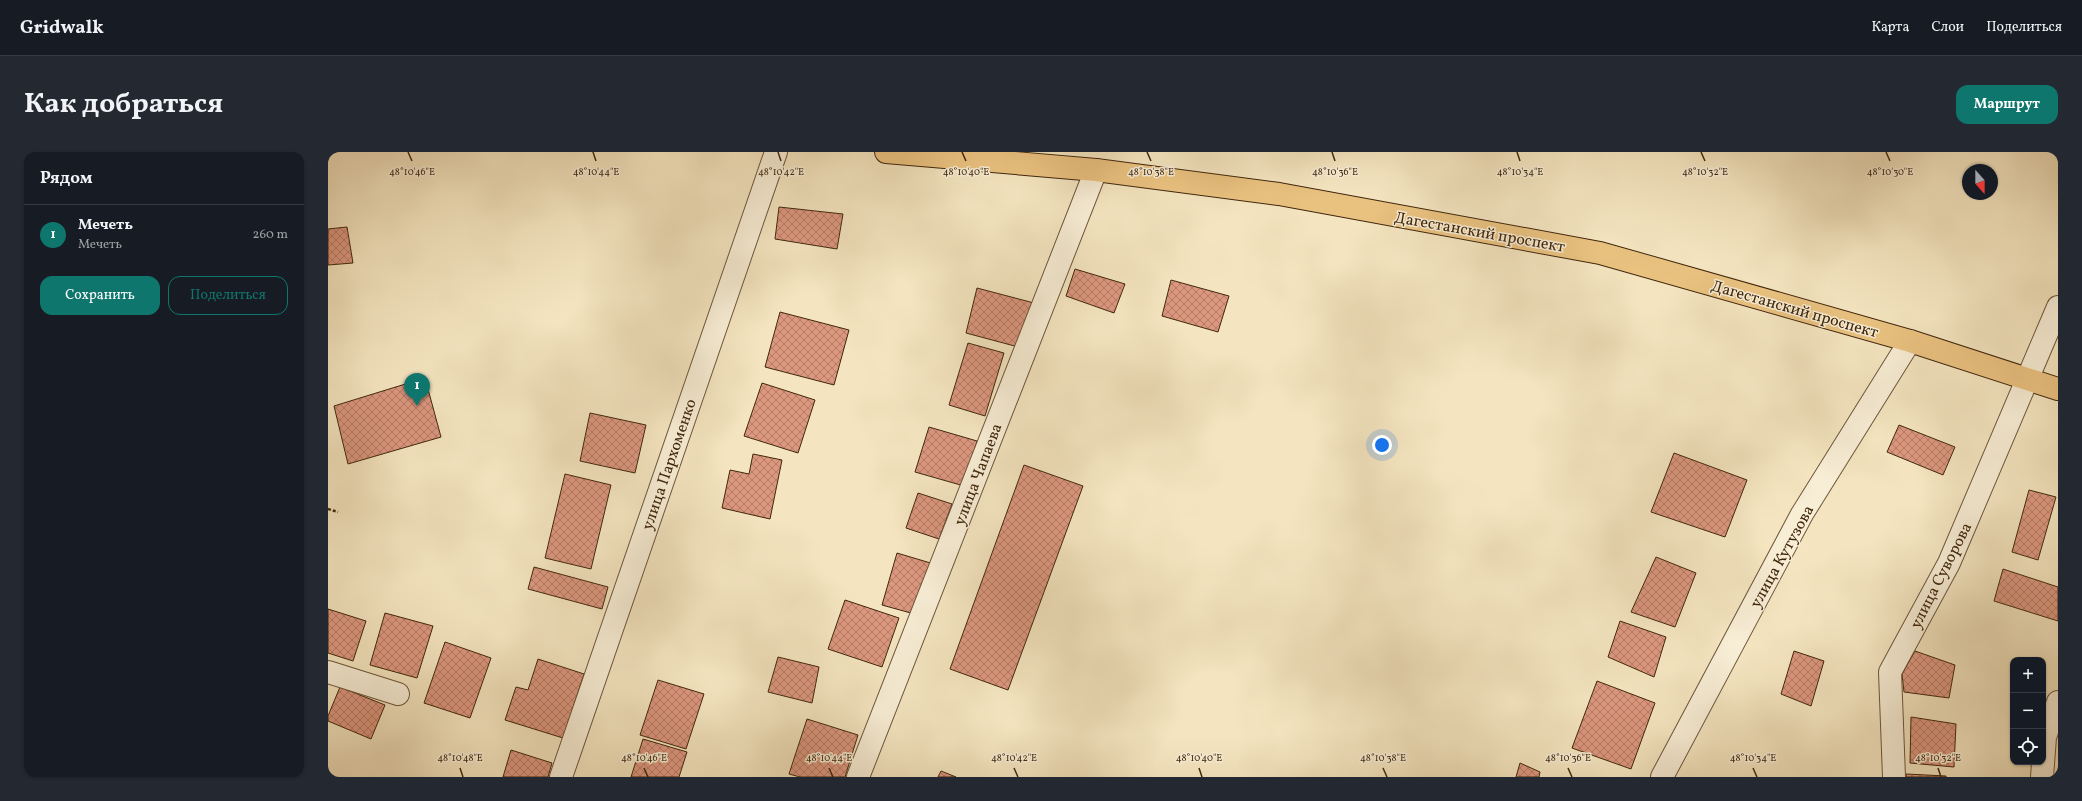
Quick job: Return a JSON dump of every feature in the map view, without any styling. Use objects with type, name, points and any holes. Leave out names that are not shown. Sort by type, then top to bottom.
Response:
[{"type":"highway","name":"Дагестанский проспект","points":[[886,152],[1096,170],[1279,194],[1600,254],[1910,341],[2028,381],[2058,389]]},
{"type":"street","name":"улица Пархоменко","points":[[561,777],[776,152]]},
{"type":"street","name":"улица Чапаева","points":[[858,777],[1096,170]]},
{"type":"street","name":"улица Суворова","points":[[1894,777],[1890,672],[1949,563],[2028,381],[2058,306]]},
{"type":"street","name":"улица Кутузова","points":[[1662,777],[1802,514],[1910,341]]},
{"type":"street","points":[[328,672],[398,694]]},
{"type":"street","points":[[2042,777],[2045,737],[2058,702]]},
{"type":"path","points":[[328,510],[338,512]]},
{"type":"building","points":[[779,207],[843,214],[837,249],[775,239]]},
{"type":"building","points":[[347,227],[353,263],[328,265],[328,229]]},
{"type":"building","points":[[1075,269],[1125,284],[1114,313],[1066,296]]},
{"type":"building","points":[[1171,280],[1229,296],[1218,332],[1162,316]]},
{"type":"building","points":[[977,288],[1034,303],[1022,348],[966,333]]},
{"type":"building","points":[[780,312],[849,330],[834,385],[765,367]]},
{"type":"building","points":[[968,343],[1004,353],[985,416],[949,405]]},
{"type":"building","points":[[425,378],[441,437],[348,464],[334,406]]},
{"type":"building","points":[[762,383],[815,400],[798,453],[744,436]]},
{"type":"building","points":[[590,413],[646,425],[635,473],[580,461]]},
{"type":"building","points":[[1899,425],[1955,447],[1943,475],[1887,452]]},
{"type":"building","points":[[929,427],[977,441],[964,486],[915,472]]},
{"type":"building","points":[[1674,453],[1747,480],[1725,537],[1651,512]]},
{"type":"building","points":[[753,454],[782,460],[770,519],[722,508],[730,470],[749,474]]},
{"type":"building","points":[[1024,465],[1083,486],[1008,690],[950,669]]},
{"type":"building","points":[[565,474],[611,485],[591,569],[545,558]]},
{"type":"building","points":[[2029,490],[2056,497],[2038,560],[2012,552]]},
{"type":"building","points":[[918,493],[952,504],[939,539],[906,528]]},
{"type":"building","points":[[897,553],[934,564],[918,615],[882,605]]},
{"type":"building","points":[[1656,557],[1696,573],[1675,627],[1631,612]]},
{"type":"building","points":[[534,567],[608,587],[602,609],[528,589]]},
{"type":"building","points":[[2003,569],[2058,587],[2058,621],[1994,601]]},
{"type":"building","points":[[845,600],[899,618],[882,667],[828,649]]},
{"type":"building","points":[[328,609],[366,621],[353,661],[328,653]]},
{"type":"building","points":[[385,613],[433,626],[417,678],[370,665]]},
{"type":"building","points":[[1620,621],[1666,637],[1654,677],[1608,657]]},
{"type":"building","points":[[445,642],[491,658],[470,718],[424,703]]},
{"type":"building","points":[[1794,651],[1824,661],[1811,706],[1781,694]]},
{"type":"building","points":[[1915,651],[1955,665],[1949,698],[1904,692],[1902,674]]},
{"type":"building","points":[[778,657],[819,667],[812,703],[768,692]]},
{"type":"building","points":[[538,659],[584,674],[563,738],[505,720],[516,687],[528,690]]},
{"type":"building","points":[[658,680],[704,694],[686,749],[640,735]]},
{"type":"building","points":[[1597,681],[1655,703],[1631,769],[1572,748]]},
{"type":"building","points":[[340,687],[385,705],[371,739],[328,721],[328,716]]},
{"type":"building","points":[[1911,717],[1956,724],[1954,767],[1910,763]]},
{"type":"building","points":[[807,719],[858,735],[845,777],[800,777],[789,774]]},
{"type":"building","points":[[643,739],[687,752],[679,777],[631,777]]},
{"type":"building","points":[[511,750],[552,763],[548,777],[503,777]]},
{"type":"building","points":[[1520,763],[1540,772],[1539,777],[1516,777]]},
{"type":"building","points":[[941,771],[956,777],[938,777]]},
{"type":"building","points":[[1906,774],[1946,776],[1946,777],[1906,777]]},
{"type":"place","name":"Мечеть","points":[[417,406]]}]
